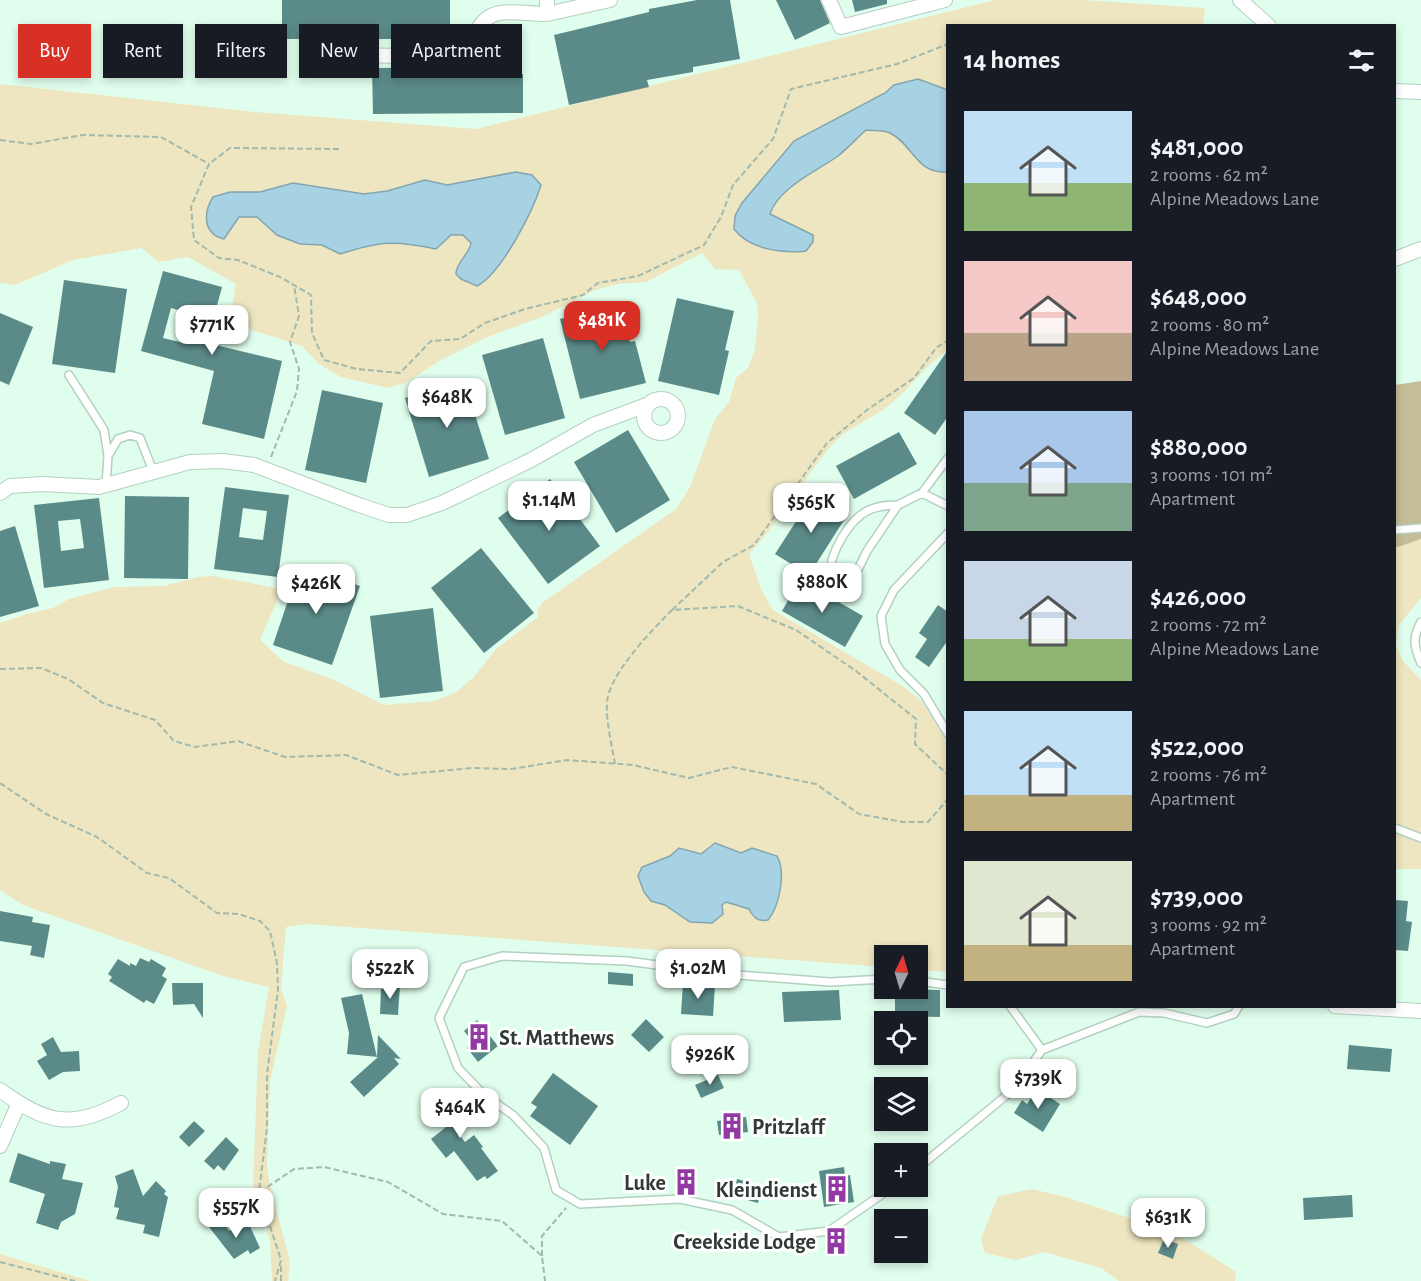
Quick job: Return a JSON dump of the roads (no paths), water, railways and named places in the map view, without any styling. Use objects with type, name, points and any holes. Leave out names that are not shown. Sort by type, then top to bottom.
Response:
[{"type":"street","points":[[547,0],[547,14]]},
{"type":"street","points":[[379,56],[447,57],[470,49],[476,27],[495,13],[547,14],[610,0]]},
{"type":"street","points":[[829,0],[841,27],[945,0]]},
{"type":"street","points":[[1240,0],[1267,24]]},
{"type":"street","points":[[1396,91],[1421,92]]},
{"type":"street","points":[[1396,259],[1421,249]]},
{"type":"street","points":[[0,493],[10,486],[106,485],[153,471],[201,461],[223,461],[267,469],[389,515],[407,515],[442,503],[531,460],[593,425],[649,404]]},
{"type":"street","points":[[1369,1008],[1421,1011]]},
{"type":"street","points":[[0,1090],[46,1117],[65,1120],[94,1117],[121,1103]]},
{"type":"street","points":[[0,1146],[20,1103]]},
{"type":"lane","points":[[69,375],[104,430],[108,456],[106,485]]},
{"type":"lane","points":[[108,456],[118,438],[130,435],[140,438],[153,471]]},
{"type":"lane","points":[[898,505],[867,551],[850,586],[837,581],[830,574],[830,566],[847,532],[869,510],[898,505],[922,493],[946,461]]},
{"type":"lane","points":[[922,493],[946,505]]},
{"type":"lane","points":[[1396,530],[1421,528]]},
{"type":"lane","points":[[946,535],[894,590],[881,616],[885,644],[900,670],[924,694],[946,731]]},
{"type":"lane","points":[[1421,622],[1415,633],[1414,647],[1421,663]]},
{"type":"lane","points":[[1396,828],[1421,838]]},
{"type":"lane","points":[[874,980],[830,982],[724,974],[627,961],[502,956],[464,967],[439,1018],[458,1068],[483,1094],[513,1115],[544,1148],[556,1190],[580,1204],[680,1198],[732,1210],[779,1238],[829,1231],[878,1197]]},
{"type":"lane","points":[[928,982],[946,985]]},
{"type":"lane","points":[[1011,1008],[1042,1050]]},
{"type":"lane","points":[[928,1160],[1013,1090],[1042,1050],[1139,1012],[1164,1013],[1207,1023],[1234,1014],[1238,1008]]},
{"type":"water","points":[[918,79],[946,89],[946,172],[937,171],[921,164],[905,144],[890,133],[866,130],[838,156],[789,188],[774,205],[770,214],[813,235],[813,242],[806,251],[787,252],[767,249],[740,236],[734,229],[735,216],[742,203],[794,141],[885,93],[894,85]]},
{"type":"water","points":[[516,172],[532,175],[541,185],[524,225],[506,256],[496,269],[477,286],[461,279],[456,274],[471,243],[463,235],[451,235],[436,249],[388,243],[366,246],[340,254],[322,245],[300,244],[277,235],[257,217],[239,217],[224,239],[212,233],[207,222],[208,210],[213,197],[230,192],[260,192],[293,183],[364,194],[387,191],[425,180],[447,185]]},
{"type":"water","points":[[715,843],[741,853],[752,848],[777,856],[781,871],[780,888],[776,906],[768,920],[759,920],[749,909],[726,902],[722,905],[723,914],[712,923],[690,922],[665,905],[651,901],[644,892],[638,876],[642,867],[670,856],[679,848],[701,854]]},
{"type":"place","name":"St. Matthews","points":[[479,1037]]},
{"type":"place","name":"Pritzlaff","points":[[732,1126]]},
{"type":"place","name":"Luke","points":[[686,1182]]},
{"type":"place","name":"Kleindienst","points":[[837,1189]]},
{"type":"place","name":"Creekside Lodge","points":[[836,1241]]}]
